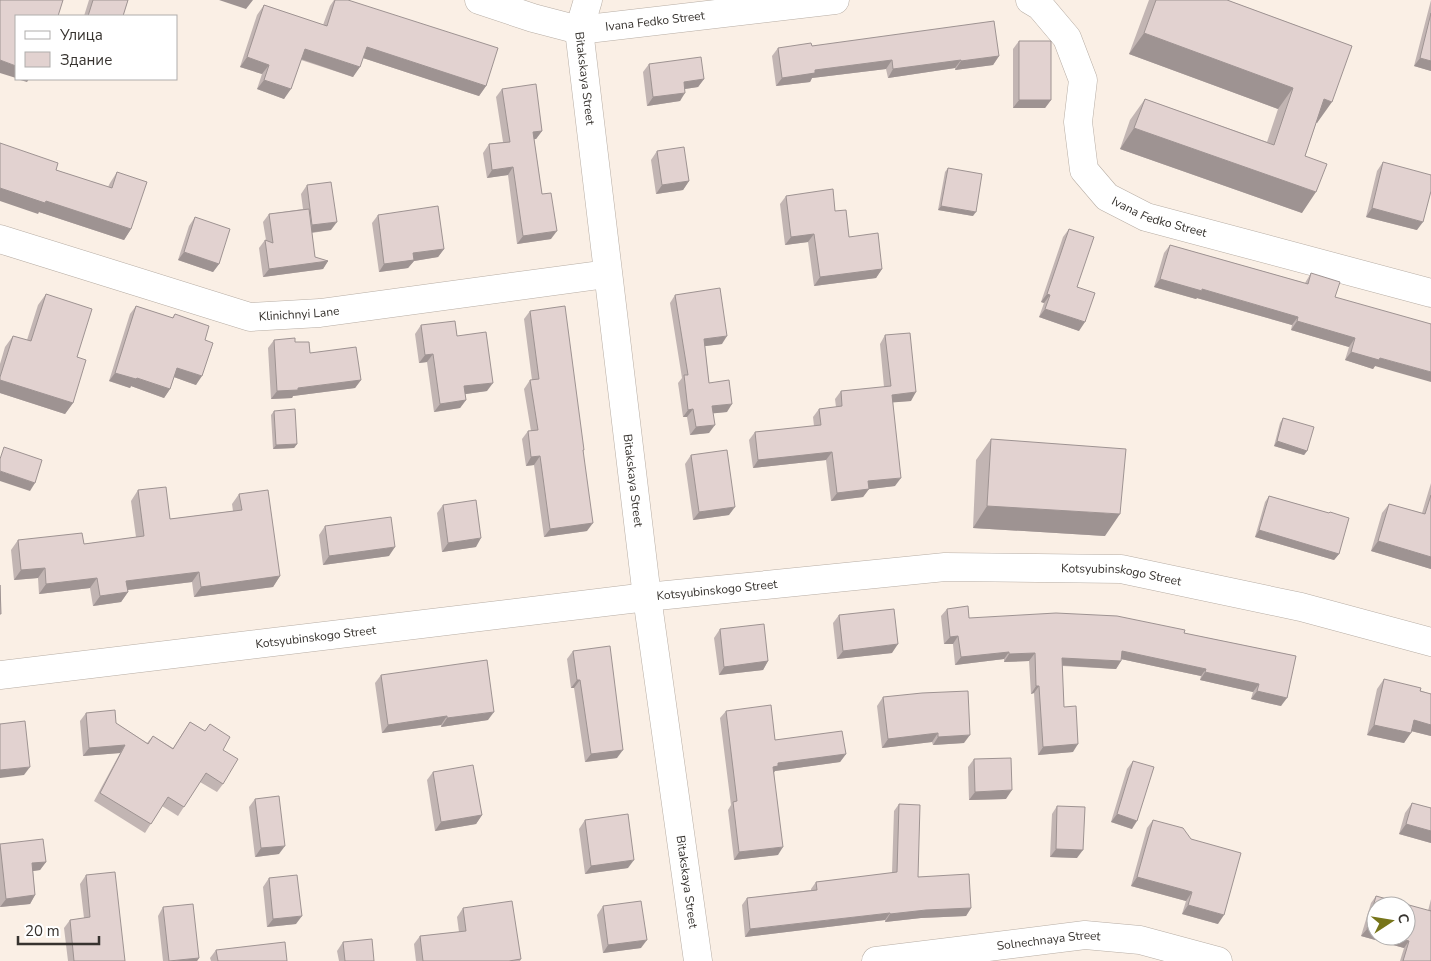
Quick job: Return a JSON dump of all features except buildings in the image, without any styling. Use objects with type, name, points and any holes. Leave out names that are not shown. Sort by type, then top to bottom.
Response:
[{"type":"street","name":"Ivana Fedko Street","points":[[479,0],[533,18],[579,30],[836,0]]},
{"type":"street","name":"Bitakskaya Street","points":[[588,0],[579,30],[647,597],[698,961]]},
{"type":"street","name":"Ivana Fedko Street","points":[[1030,0],[1040,6],[1067,38],[1082,80],[1078,122],[1084,170],[1108,197],[1146,217],[1431,293]]},
{"type":"street","name":"Klinichnyi Lane","points":[[2,246],[250,317],[320,313],[607,274]]},
{"type":"street","name":"Kotsyubinskogo Street","points":[[0,675],[647,597],[945,567],[1121,569],[1301,607],[1431,642]]},
{"type":"street","name":"Solnechnaya Street","points":[[876,961],[1085,935],[1140,940],[1218,961]]}]
